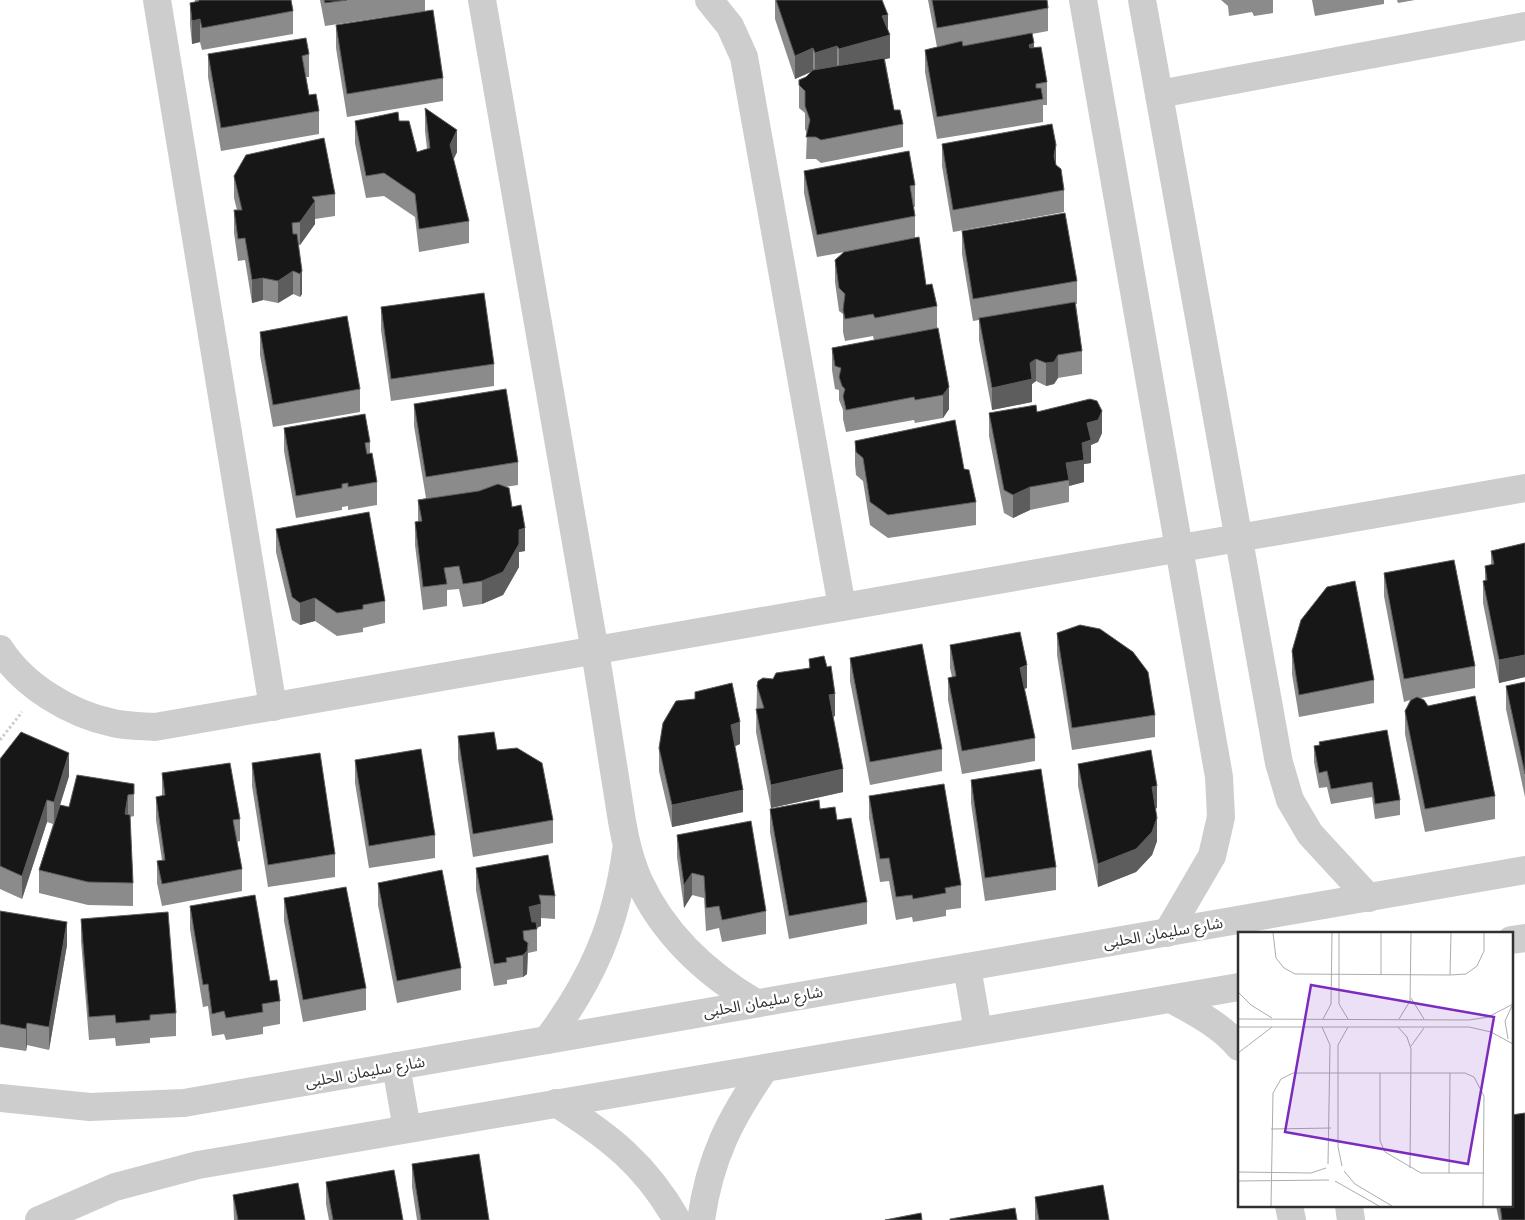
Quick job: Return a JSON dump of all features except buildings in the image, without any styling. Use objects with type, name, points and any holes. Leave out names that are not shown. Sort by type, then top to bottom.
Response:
[{"type":"street","points":[[157,0],[273,707]]},
{"type":"street","points":[[482,0],[595,650],[626,849],[639,881],[655,912],[675,939],[699,964],[726,986],[756,1003]]},
{"type":"street","points":[[709,0],[730,26],[744,57],[842,607]]},
{"type":"street","points":[[1083,0],[1219,777],[1220,817],[1212,856],[1167,933]]},
{"type":"street","points":[[1142,0],[1279,763],[1290,800],[1310,834],[1369,898]]},
{"type":"street","points":[[1159,94],[1525,26]]},
{"type":"street","points":[[0,649],[6,658],[39,690],[74,711],[113,723],[155,728],[1525,488]]},
{"type":"street","points":[[546,1040],[568,1012],[601,951],[613,918],[622,884],[626,849]]},
{"type":"street","name":"شارع سليمان الحلبى","points":[[0,1098],[90,1107],[184,1103],[1525,870]]},
{"type":"street","points":[[1512,940],[1525,938]]},
{"type":"street","points":[[967,968],[978,1031]]},
{"type":"street","points":[[39,1220],[115,1187],[198,1165],[1238,988]]},
{"type":"street","points":[[1171,999],[1202,1016],[1238,1046]]},
{"type":"street","points":[[396,1066],[407,1129]]},
{"type":"street","points":[[701,1220],[705,1189],[718,1146],[739,1106],[765,1068]]},
{"type":"street","points":[[556,1104],[597,1128],[633,1158],[662,1194],[677,1220]]},
{"type":"path","points":[[0,740],[39,690]]}]
